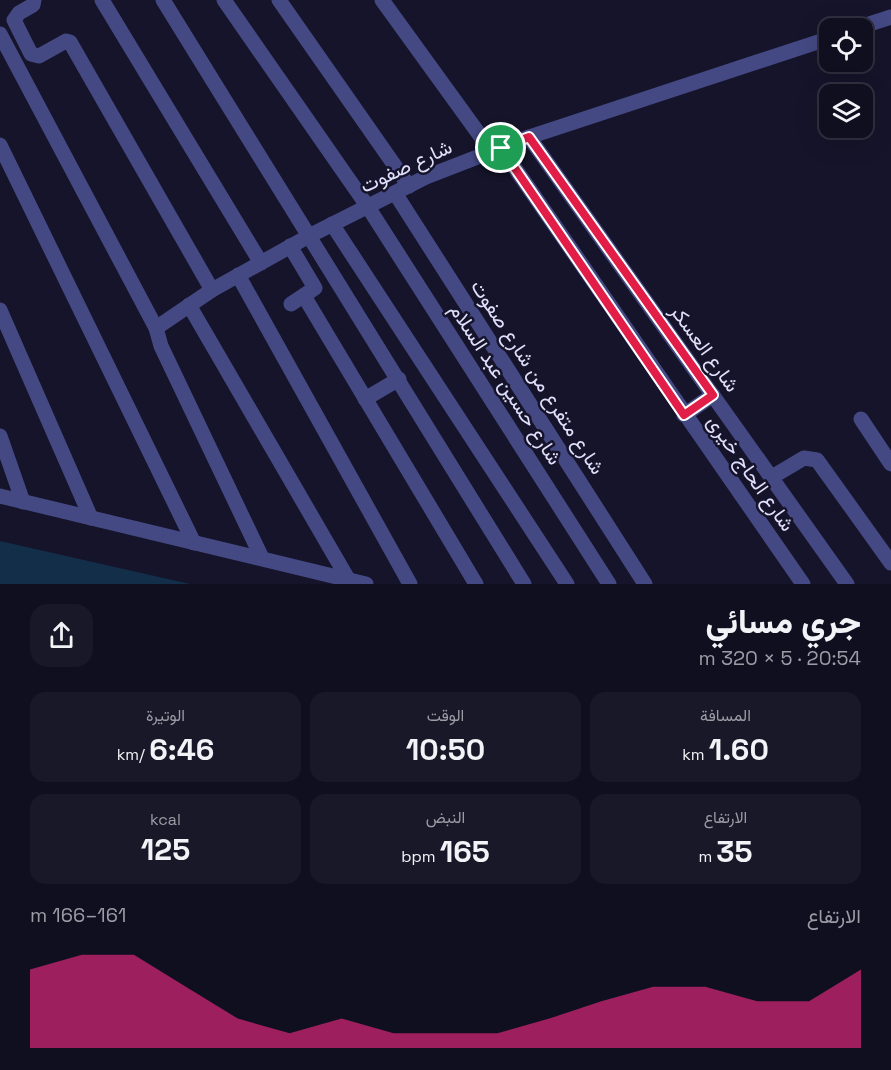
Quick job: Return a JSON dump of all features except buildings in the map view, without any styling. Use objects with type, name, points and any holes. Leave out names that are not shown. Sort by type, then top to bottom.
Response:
[{"type":"street","points":[[34,0],[33,5],[19,13],[14,20],[31,54],[39,56],[66,41],[70,42],[212,290]]},
{"type":"street","points":[[102,0],[261,263]]},
{"type":"street","points":[[163,0],[524,584]]},
{"type":"street","name":"شارع حسين عبد السلام","points":[[224,0],[368,207],[609,584]]},
{"type":"street","name":"شارع متفرع من شارع صفوت","points":[[279,0],[402,190],[645,584]]},
{"type":"street","name":"شارع الحاج خيرى","points":[[382,0],[496,150],[803,584]]},
{"type":"street","points":[[873,23],[891,17]]},
{"type":"street","points":[[0,34],[156,328],[161,346],[262,558]]},
{"type":"street","name":"شارع صفوت","points":[[156,328],[238,275],[332,224],[402,190],[529,137],[819,42]]},
{"type":"street","name":"شارع العسكر","points":[[529,137],[847,584]]},
{"type":"street","points":[[0,145],[194,543]]},
{"type":"street","points":[[332,224],[567,584]]},
{"type":"street","points":[[290,246],[315,287],[297,300],[365,399],[476,584]]},
{"type":"street","points":[[238,275],[410,584]]},
{"type":"street","points":[[189,305],[348,579]]},
{"type":"street","points":[[0,310],[91,518]]},
{"type":"street","points":[[365,399],[399,380]]},
{"type":"street","points":[[684,415],[713,395]]},
{"type":"street","points":[[861,419],[891,464]]},
{"type":"street","points":[[0,436],[23,502]]},
{"type":"street","points":[[772,477],[804,458],[817,460],[891,563]]},
{"type":"street","points":[[0,496],[366,584]]},
{"type":"water","points":[[0,541],[190,584],[0,584]]},
{"type":"route","points":[[529,137],[713,395],[684,415],[501,148],[529,137]]}]
